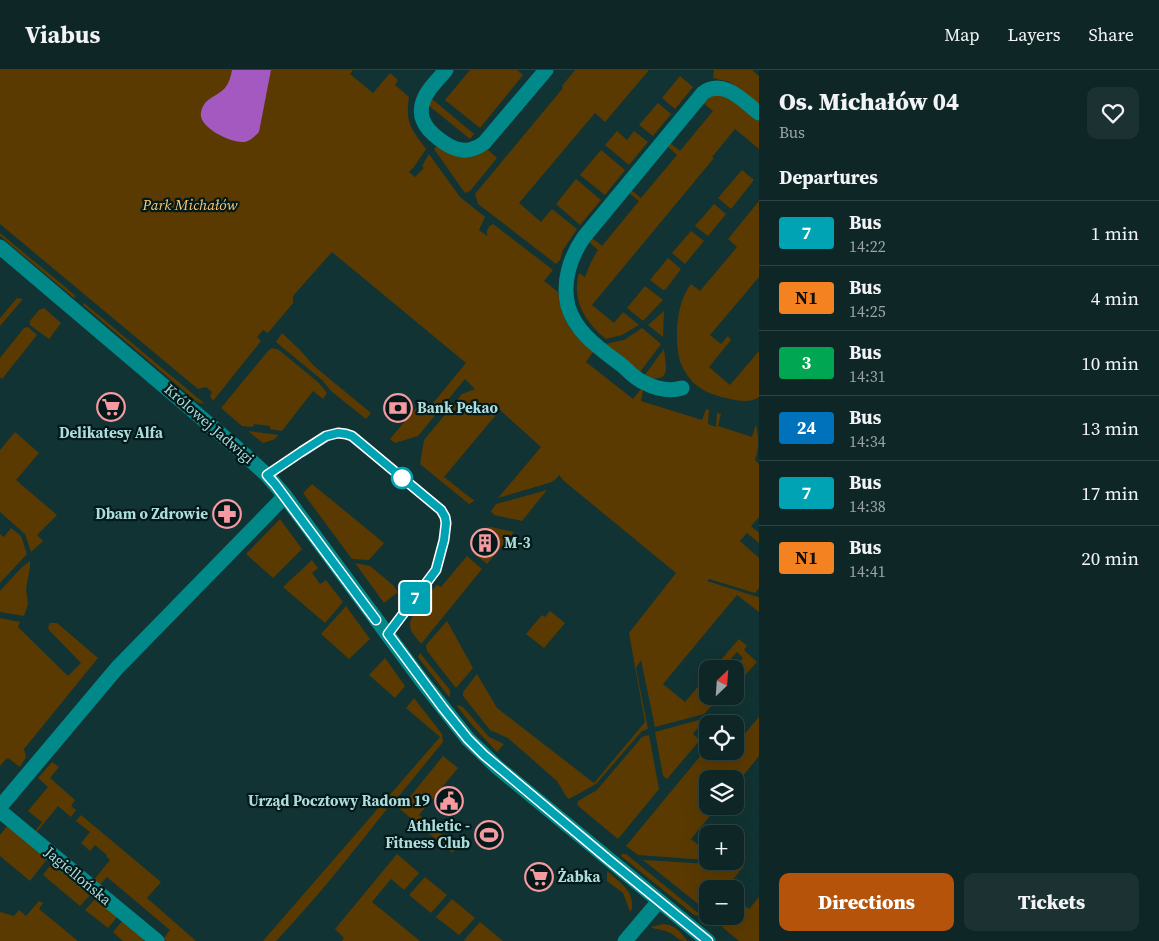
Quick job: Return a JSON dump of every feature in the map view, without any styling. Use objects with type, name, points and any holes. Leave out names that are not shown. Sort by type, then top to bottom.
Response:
[{"type":"street","points":[[446,70],[428,91],[422,106],[422,118],[429,129],[441,140],[456,149],[463,150],[474,149],[484,144],[546,70]]},
{"type":"street","points":[[682,388],[671,391],[642,382],[599,348],[582,331],[575,322],[566,295],[569,267],[575,251],[584,237],[703,93],[712,88],[724,88],[735,94],[759,114]]},
{"type":"street","name":"Królowej Jadwigi","points":[[0,248],[267,475],[422,681],[474,745],[504,773],[708,941]]},
{"type":"street","points":[[0,807],[118,668],[284,496]]},
{"type":"street","name":"Jagiellońska","points":[[0,811],[157,941]]},
{"type":"street","points":[[625,941],[659,901]]},
{"type":"green space","name":"Park Michałów","points":[[0,70],[353,70],[350,74],[373,93],[390,73],[398,80],[395,85],[409,97],[408,113],[410,125],[426,149],[409,172],[415,177],[424,168],[422,166],[429,154],[460,197],[485,217],[479,230],[487,236],[488,229],[493,224],[553,270],[544,281],[558,292],[562,312],[569,326],[593,352],[586,362],[633,399],[641,389],[643,390],[641,401],[702,420],[706,409],[709,410],[708,424],[716,427],[717,413],[721,414],[718,426],[752,437],[756,425],[758,442],[755,460],[759,464],[759,517],[751,526],[759,533],[759,543],[747,533],[740,541],[759,558],[759,588],[755,593],[709,579],[707,581],[758,597],[759,612],[737,595],[663,684],[685,702],[699,685],[699,705],[712,705],[704,714],[655,727],[641,660],[636,668],[648,729],[642,731],[596,784],[569,799],[557,781],[508,738],[490,730],[463,696],[463,692],[477,674],[497,708],[594,783],[645,722],[629,633],[676,573],[559,475],[549,483],[498,498],[541,447],[500,410],[444,477],[474,501],[469,504],[420,464],[424,440],[462,394],[475,389],[465,379],[418,436],[395,443],[390,439],[417,407],[425,413],[466,363],[332,252],[293,296],[293,303],[268,333],[263,330],[257,337],[261,341],[213,401],[210,396],[212,392],[206,387],[198,389],[0,224]]},
{"type":"green space","points":[[470,70],[517,70],[523,75],[480,128],[445,100]]},
{"type":"green space","points":[[575,70],[649,70],[605,122],[595,113],[519,203],[541,222],[552,209],[577,229],[556,264],[478,204],[475,194],[563,88],[562,86]]},
{"type":"green space","points":[[714,70],[752,70],[759,76],[759,104],[730,82],[713,78]]},
{"type":"green space","points":[[680,76],[693,87],[675,109],[662,98]]},
{"type":"green space","points":[[718,94],[732,99],[759,121],[759,149],[735,129],[712,157],[714,158],[592,305],[614,323],[623,312],[639,325],[622,335],[606,339],[592,326],[582,310],[577,292],[579,273],[585,277],[598,250],[589,242],[592,238],[602,246],[639,201],[629,193],[631,190],[641,198],[677,155],[667,146],[670,143],[680,151],[713,111],[703,103],[710,97]]},
{"type":"green space","points":[[431,98],[474,134],[470,139],[428,105]]},
{"type":"green space","points":[[658,103],[671,114],[653,136],[639,125]]},
{"type":"green space","points":[[617,131],[627,140],[634,131],[648,142],[629,165],[605,145]]},
{"type":"green space","points":[[438,145],[487,149],[497,158],[470,191],[465,193],[434,149]]},
{"type":"green space","points":[[601,150],[625,170],[605,195],[580,175]]},
{"type":"green space","points":[[742,170],[754,180],[731,209],[718,198]]},
{"type":"green space","points":[[576,179],[601,200],[580,225],[556,204]]},
{"type":"green space","points":[[759,201],[759,277],[710,335],[721,344],[728,336],[731,340],[709,367],[730,385],[759,351],[759,397],[749,401],[741,401],[720,397],[707,392],[695,384],[684,371],[680,361],[677,332],[679,311],[691,284],[700,291],[737,247],[728,239]]},
{"type":"green space","points":[[714,204],[726,214],[708,236],[695,226]]},
{"type":"green space","points":[[691,231],[704,241],[685,264],[672,253]]},
{"type":"green space","points":[[0,233],[76,296],[74,298],[0,236]]},
{"type":"green space","points":[[668,258],[681,269],[666,289],[663,290],[650,280]]},
{"type":"green space","points":[[645,286],[663,300],[643,321],[627,308]]},
{"type":"green space","points":[[17,298],[23,299],[0,326],[0,318]]},
{"type":"green space","points":[[84,303],[205,404],[197,402],[83,305]]},
{"type":"green space","points":[[44,308],[61,323],[49,339],[30,325],[30,321],[39,310]]},
{"type":"green space","points":[[664,311],[663,337],[648,325]]},
{"type":"green space","points":[[28,327],[37,335],[2,379],[0,377],[0,358],[24,328]]},
{"type":"green space","points":[[642,328],[661,344],[640,372],[605,344],[624,340]]},
{"type":"green space","points":[[282,333],[314,366],[371,413],[366,419],[276,342]]},
{"type":"green space","points":[[272,348],[279,350],[319,383],[327,393],[323,399],[313,391],[282,431],[270,429],[270,426],[254,424],[253,427],[242,426],[221,408]]},
{"type":"green space","points":[[664,349],[666,368],[663,376],[653,378],[644,376]]},
{"type":"green space","points":[[248,431],[278,435],[275,439],[263,443]]},
{"type":"green space","points":[[15,432],[39,453],[16,480],[57,515],[37,535],[43,541],[31,552],[25,534],[0,512],[0,450]]},
{"type":"green space","points":[[312,484],[384,543],[369,560],[352,559],[303,493]]},
{"type":"green space","points":[[547,490],[522,521],[494,515],[491,511],[496,504]]},
{"type":"green space","points":[[280,519],[302,549],[273,578],[246,554]]},
{"type":"green space","points":[[491,527],[514,532],[487,564],[471,551],[476,545],[486,553],[494,542],[481,530]]},
{"type":"green space","points":[[11,528],[21,536],[27,554],[0,583],[0,534],[4,537]]},
{"type":"green space","points":[[467,556],[482,569],[421,644],[410,628],[413,616],[420,604],[437,585],[441,587]]},
{"type":"green space","points":[[312,560],[318,568],[312,573],[320,584],[326,580],[343,602],[325,623],[283,587]]},
{"type":"green space","points":[[30,561],[26,589],[28,604],[24,616],[0,612],[0,591]]},
{"type":"green space","points":[[355,563],[370,566],[393,585],[398,592],[384,603]]},
{"type":"green space","points":[[346,606],[370,639],[349,659],[321,634]]},
{"type":"green space","points":[[550,611],[565,623],[544,648],[526,634],[542,615],[545,617]]},
{"type":"green space","points":[[0,618],[20,622],[18,627],[68,676],[81,663],[49,630],[50,623],[57,623],[98,658],[24,749],[26,757],[20,767],[8,758],[0,766]]},
{"type":"green space","points":[[447,621],[473,668],[456,688],[427,651],[426,645]]},
{"type":"green space","points":[[739,639],[747,646],[744,650],[757,662],[744,676],[744,660],[741,660],[743,658],[737,652],[730,660],[721,660]]},
{"type":"green space","points":[[420,653],[450,690],[449,697],[418,657]]},
{"type":"green space","points":[[385,658],[405,686],[395,698],[369,675]]},
{"type":"green space","points":[[414,698],[442,734],[443,742],[291,925],[276,941],[263,941],[440,737],[406,708]]},
{"type":"green space","points":[[458,705],[463,707],[489,737],[504,744],[497,752],[472,725]]},
{"type":"green space","points":[[759,717],[759,756],[744,775],[744,770],[699,770],[699,815],[711,815],[702,825],[699,825],[699,829],[691,839],[699,846],[699,859],[638,855],[626,846],[699,758],[699,760],[744,760],[744,734]]},
{"type":"green space","points":[[699,720],[699,727],[693,734],[699,741],[667,779],[663,776],[655,732]]},
{"type":"green space","points":[[649,735],[659,789],[618,839],[577,805],[578,801],[597,790],[642,737]]},
{"type":"green space","points":[[443,756],[458,768],[419,815],[457,847],[452,853],[400,809]]},
{"type":"green space","points":[[52,762],[59,767],[50,778],[75,800],[71,806],[76,810],[71,817],[58,806],[35,834],[42,822],[28,811],[48,787],[38,778]]},
{"type":"green space","points":[[81,815],[161,882],[147,898],[196,941],[166,941],[163,939],[170,930],[107,877],[99,886],[93,881],[110,860],[95,845],[90,851],[81,843],[90,832],[76,821]]},
{"type":"green space","points":[[8,825],[48,858],[30,881],[0,856],[0,835]]},
{"type":"green space","points":[[397,854],[419,873],[404,890],[391,879],[372,902],[420,941],[342,941],[344,938],[335,929]]},
{"type":"green space","points":[[626,854],[699,914],[699,916],[694,915],[621,856]]},
{"type":"green space","points":[[643,860],[699,863],[699,870],[741,870],[732,880],[699,880],[699,905]]},
{"type":"green space","points":[[53,862],[91,894],[80,906],[43,875]]},
{"type":"green space","points":[[607,871],[629,893],[632,905],[631,912],[623,893],[607,881]]},
{"type":"green space","points":[[425,877],[447,895],[431,913],[409,895]]},
{"type":"green space","points":[[759,897],[759,941],[739,941],[722,927],[723,925],[744,925],[744,905],[749,909]]},
{"type":"green space","points":[[96,898],[118,916],[108,928],[85,910]]},
{"type":"green space","points":[[452,899],[475,918],[459,935],[436,917]]},
{"type":"green space","points":[[39,901],[43,903],[39,909],[78,941],[0,941],[0,912],[14,916],[19,910],[26,916]]},
{"type":"green space","points":[[123,920],[145,938],[143,941],[123,941],[113,932]]},
{"type":"green space","points":[[480,922],[503,941],[465,941]]},
{"type":"green space","points":[[664,924],[677,930],[687,941],[681,940],[666,931],[651,927]]},
{"type":"shaded area","points":[[232,70],[271,70],[259,132],[245,142],[237,142],[223,137],[204,124],[201,118],[204,104],[225,88]]},
{"type":"bus line","name":"7","points":[[376,620],[267,475],[331,434],[338,433],[352,436],[441,510],[445,517],[444,540],[436,570],[388,634],[422,681],[468,739],[497,767],[708,941]]},
{"type":"place","name":"Delikatesy Alfa","points":[[111,407]]},
{"type":"place","name":"Bank Pekao","points":[[398,408]]},
{"type":"place","name":"Dbam o Zdrowie","points":[[227,514]]},
{"type":"place","name":"M-3","points":[[485,543]]},
{"type":"place","name":"Urząd Pocztowy Radom 19","points":[[449,801]]},
{"type":"place","name":"Athletic - Fitness Club","points":[[489,835]]},
{"type":"place","name":"Żabka","points":[[539,877]]}]
